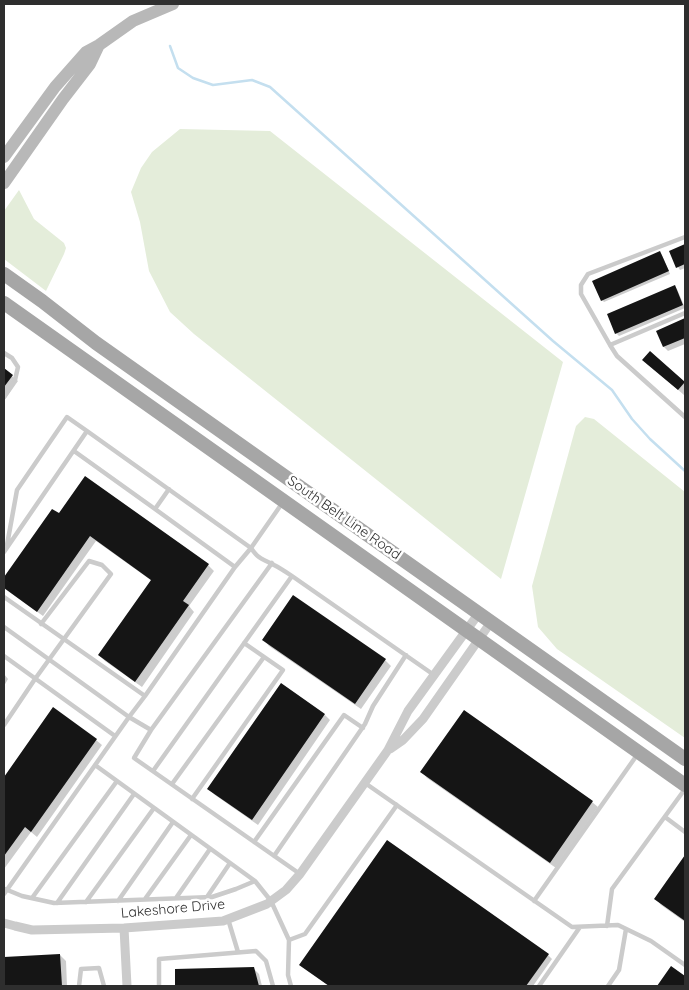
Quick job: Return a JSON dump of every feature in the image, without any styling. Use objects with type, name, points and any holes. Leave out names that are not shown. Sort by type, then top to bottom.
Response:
[{"type":"main road","name":"South Belt Line Road","points":[[4,274],[104,349],[685,759]]},
{"type":"main road","name":"South Belt Line Road","points":[[4,303],[478,640],[639,752],[685,787]]},
{"type":"main road","points":[[284,501],[296,484]]},
{"type":"street","points":[[4,157],[55,87],[86,52],[133,21],[173,4]]},
{"type":"street","points":[[4,183],[90,64],[99,45]]},
{"type":"street","points":[[37,112],[48,120]]},
{"type":"street","name":"Lakeshore Drive","points":[[4,923],[32,930],[124,928],[223,921],[267,904],[286,890],[300,874],[388,750],[408,711],[479,613]]},
{"type":"street","name":"Lakeshore Drive","points":[[388,750],[403,740],[423,719],[491,622]]},
{"type":"street","points":[[124,928],[127,986]]},
{"type":"lane","points":[[685,237],[588,274],[581,285],[581,294],[617,356],[685,417]]},
{"type":"lane","points":[[610,345],[685,314]]},
{"type":"lane","points":[[4,353],[12,358],[18,367],[15,380],[4,397]]},
{"type":"lane","points":[[5,549],[17,490],[67,417],[251,548],[263,561],[272,563],[292,576],[434,675]]},
{"type":"lane","points":[[5,549],[87,432]]},
{"type":"lane","points":[[74,451],[235,567]]},
{"type":"lane","points":[[155,509],[169,489]]},
{"type":"lane","points":[[255,881],[212,897],[57,903],[5,891],[284,501]]},
{"type":"lane","points":[[4,724],[111,574],[102,565],[89,561],[42,624]]},
{"type":"lane","points":[[272,563],[151,730],[134,758],[300,874]]},
{"type":"lane","points":[[153,771],[292,576]]},
{"type":"lane","points":[[4,597],[145,696]]},
{"type":"lane","points":[[4,627],[129,717],[151,730]]},
{"type":"lane","points":[[192,798],[283,670],[244,643]]},
{"type":"lane","points":[[274,856],[363,728],[377,700],[406,655]]},
{"type":"lane","points":[[4,656],[115,736]]},
{"type":"lane","points":[[172,784],[264,657]]},
{"type":"lane","points":[[254,842],[344,715],[363,728]]},
{"type":"lane","points":[[534,901],[639,752]]},
{"type":"lane","points":[[95,765],[255,881],[271,901],[289,940],[288,975],[291,986]]},
{"type":"lane","points":[[32,898],[117,781]]},
{"type":"lane","points":[[365,783],[572,927],[618,925],[651,941],[685,965]]},
{"type":"lane","points":[[607,926],[612,890],[685,787]]},
{"type":"lane","points":[[57,903],[134,794]]},
{"type":"lane","points":[[289,940],[305,934],[397,806]]},
{"type":"lane","points":[[86,902],[154,808]]},
{"type":"lane","points":[[664,817],[685,832]]},
{"type":"lane","points":[[118,900],[173,822]]},
{"type":"lane","points":[[145,899],[191,835]]},
{"type":"lane","points":[[176,898],[210,849]]},
{"type":"lane","points":[[206,897],[230,863]]},
{"type":"lane","points":[[228,919],[238,952]]},
{"type":"lane","points":[[538,986],[580,927]]},
{"type":"lane","points":[[608,986],[619,970],[626,929]]},
{"type":"lane","points":[[159,986],[159,959],[256,951],[266,961],[273,986]]},
{"type":"lane","points":[[79,986],[81,969],[98,968],[104,986]]},
{"type":"green space","points":[[180,129],[270,131],[563,362],[501,579],[194,334],[170,312],[149,271],[140,222],[131,192],[141,168],[152,152]]},
{"type":"green space","points":[[19,190],[34,219],[64,243],[66,248],[46,291],[4,259],[4,211]]},
{"type":"green space","points":[[585,417],[594,419],[685,492],[685,738],[557,649],[538,627],[532,586],[576,426]]},
{"type":"building","points":[[685,244],[685,264],[676,268],[669,251]]},
{"type":"building","points":[[660,251],[669,271],[601,301],[592,281]]},
{"type":"building","points":[[675,285],[683,305],[615,334],[607,314]]},
{"type":"building","points":[[685,318],[685,338],[663,347],[656,331]]},
{"type":"building","points":[[650,351],[685,382],[678,390],[642,360]]},
{"type":"building","points":[[4,368],[13,375],[4,387]]},
{"type":"building","points":[[85,476],[209,564],[183,601],[189,605],[135,682],[98,655],[151,580],[90,536],[37,612],[4,588],[4,577],[52,509],[59,513]]},
{"type":"building","points":[[293,595],[386,659],[355,704],[262,640]]},
{"type":"building","points":[[281,683],[325,714],[252,820],[207,789]]},
{"type":"building","points":[[53,707],[97,739],[31,832],[25,827],[4,856],[4,777]]},
{"type":"building","points":[[464,710],[593,801],[550,863],[420,772]]},
{"type":"building","points":[[387,840],[549,954],[526,986],[329,986],[299,965]]},
{"type":"building","points":[[685,855],[685,921],[654,899]]},
{"type":"building","points":[[60,954],[62,986],[4,986],[4,957]]},
{"type":"building","points":[[671,966],[685,976],[685,986],[657,986]]},
{"type":"building","points":[[254,967],[259,986],[175,986],[175,969]]},
{"type":"waterway","points":[[170,46],[178,68],[193,78],[213,85],[252,80],[270,87],[553,341],[612,390],[632,419],[650,439],[685,471]]}]
